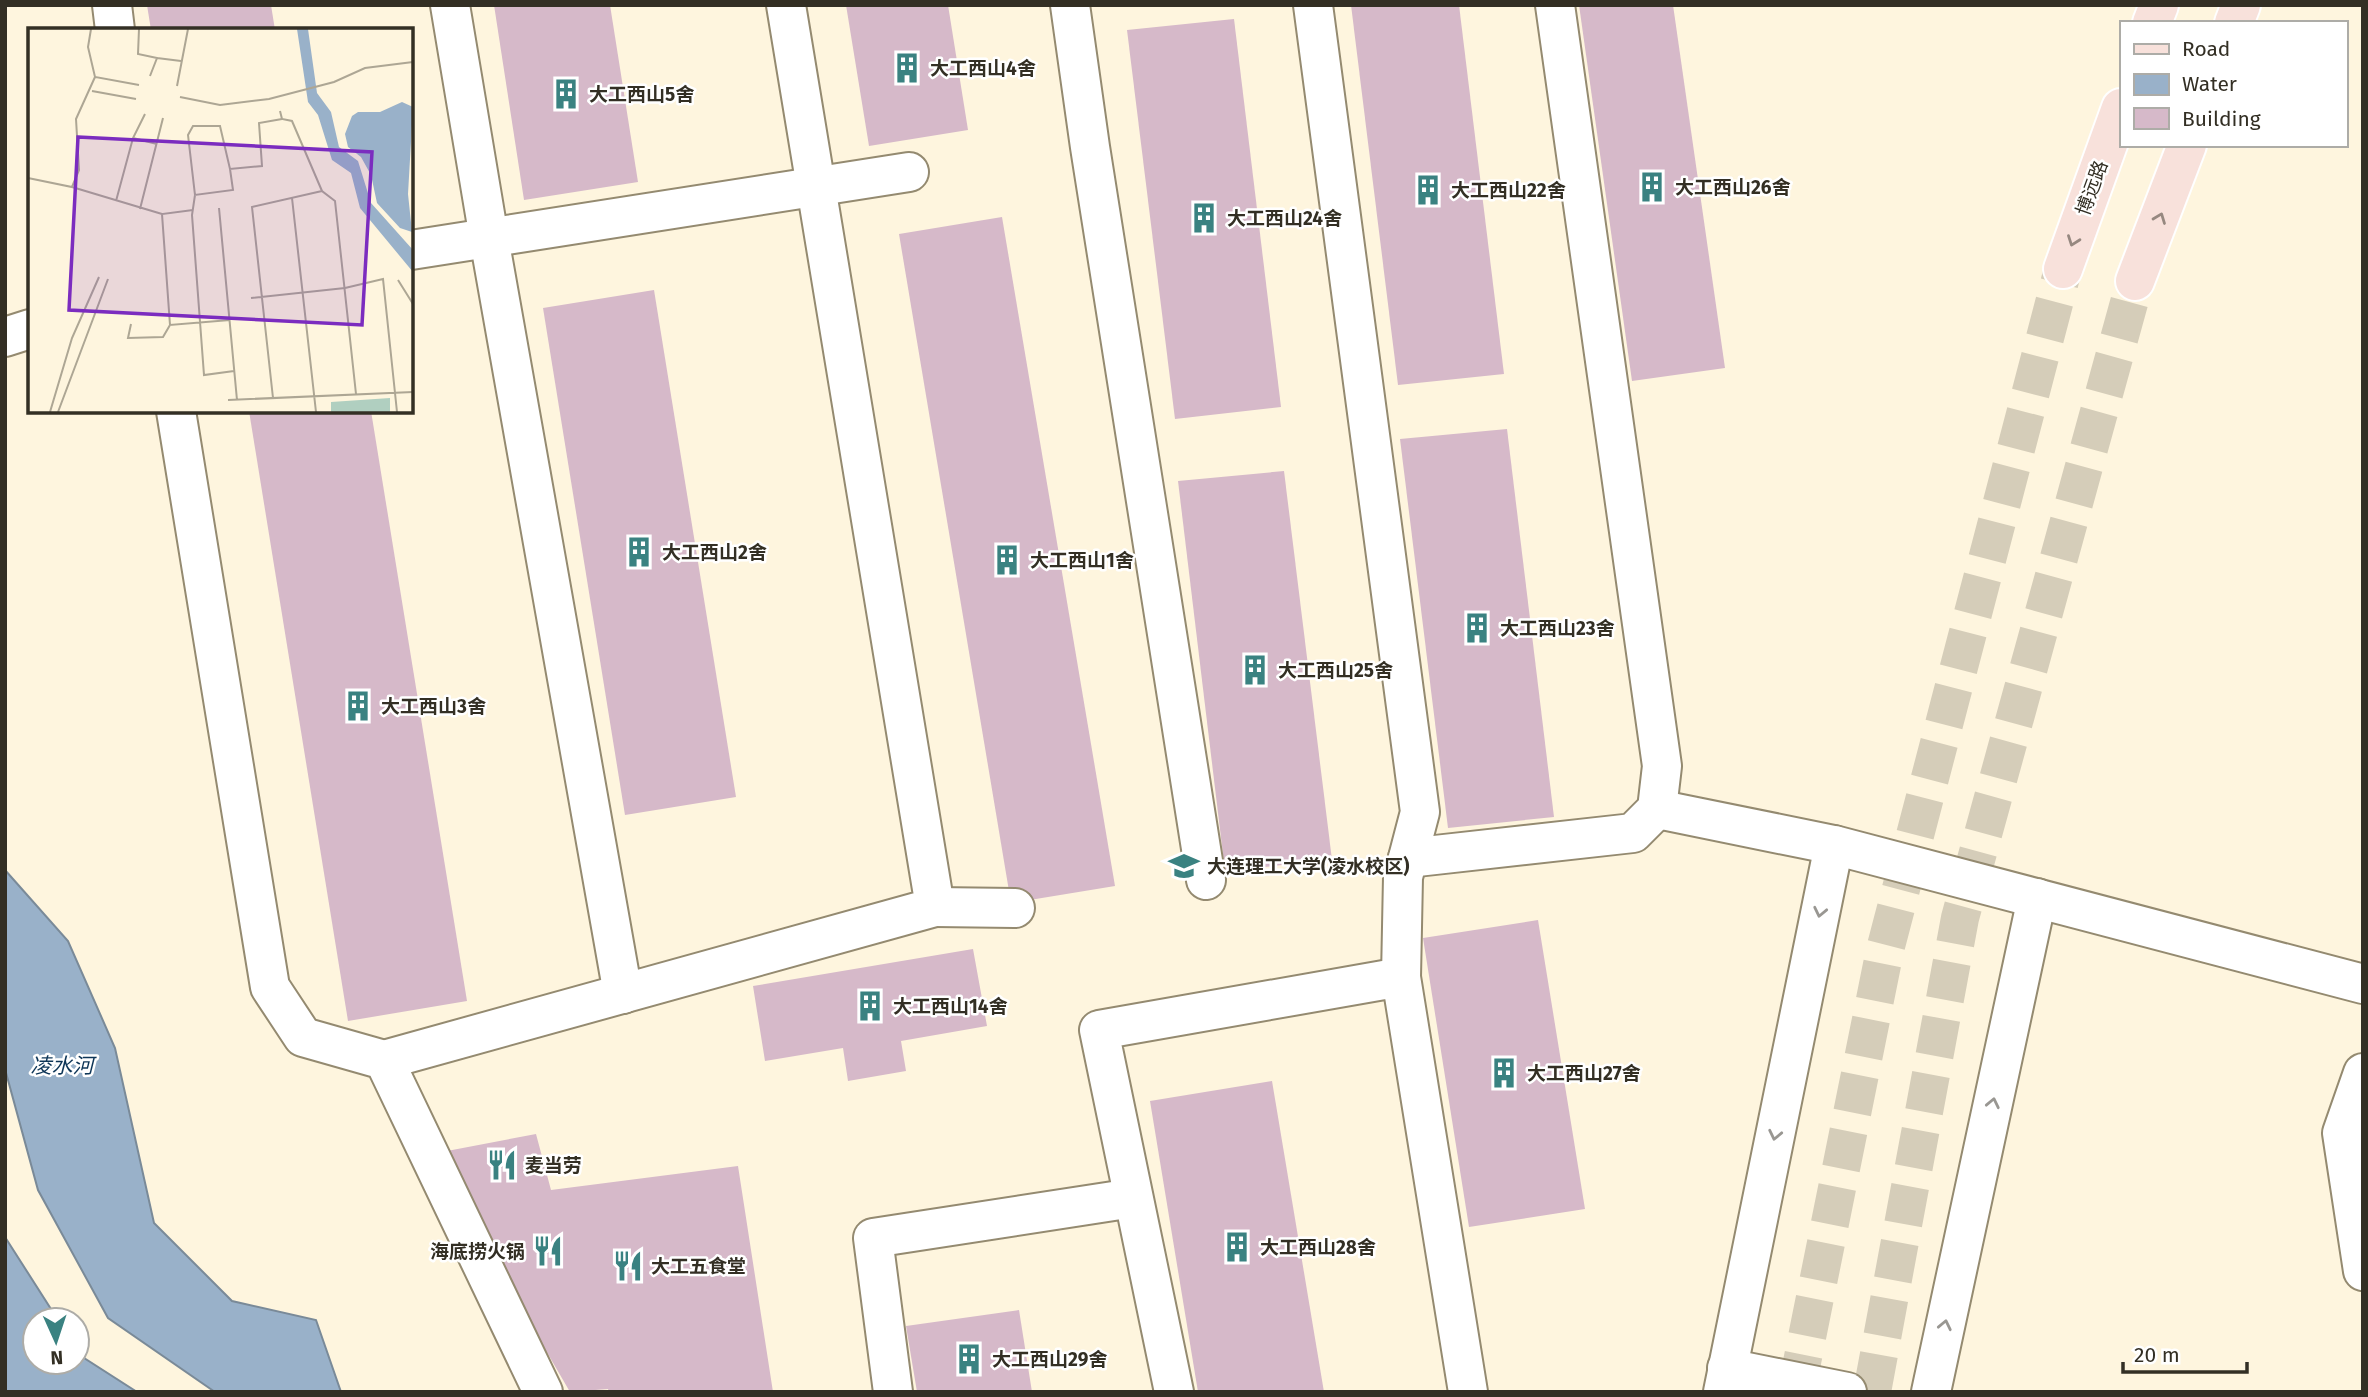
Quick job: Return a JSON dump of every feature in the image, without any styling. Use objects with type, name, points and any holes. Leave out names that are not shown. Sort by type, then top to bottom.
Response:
[{"type":"main road","name":"博远路","points":[[2063,269],[2120,111]]},
{"type":"main road","points":[[2135,281],[2186,147]]},
{"type":"street","points":[[111,5],[115,28]]},
{"type":"street","points":[[450,5],[623,994]]},
{"type":"street","points":[[786,5],[935,907]]},
{"type":"street","points":[[1070,5],[1206,880]]},
{"type":"street","points":[[1312,5],[1420,811],[1403,877],[1401,977],[1468,1392]]},
{"type":"street","points":[[1408,858],[1633,833],[1657,809],[1662,766],[1555,5]]},
{"type":"street","points":[[413,250],[909,172]]},
{"type":"street","points":[[5,337],[28,330]]},
{"type":"street","points":[[176,413],[270,987],[303,1037],[384,1060],[935,907],[1016,908]]},
{"type":"street","points":[[1657,809],[1834,845],[2363,984]]},
{"type":"street","points":[[1834,845],[1725,1380],[1847,1392]]},
{"type":"street","points":[[1931,1392],[2037,898]]},
{"type":"street","points":[[1174,1392],[1099,1030],[1401,977]]},
{"type":"street","points":[[384,1060],[543,1392]]},
{"type":"street","points":[[2363,1073],[2342,1133],[2363,1271]]},
{"type":"street","points":[[893,1392],[873,1238],[1133,1198]]},
{"type":"water","name":"凌水河","points":[[5,870],[68,941],[115,1048],[154,1223],[232,1301],[316,1320],[341,1392],[215,1392],[108,1318],[38,1190],[5,1069]]},
{"type":"water","points":[[5,1237],[49,1306],[21,1306],[21,1376],[91,1376],[91,1362],[137,1392],[5,1392]]},
{"type":"building","points":[[147,5],[271,5],[275,28],[151,28]]},
{"type":"building","name":"大工西山5舍","points":[[494,5],[610,5],[638,182],[524,200]]},
{"type":"building","name":"大工西山4舍","points":[[846,5],[948,5],[968,130],[869,146]]},
{"type":"building","name":"大工西山22舍","points":[[1351,5],[1459,5],[1504,374],[1398,385]]},
{"type":"building","name":"大工西山26舍","points":[[1579,5],[1673,5],[1725,368],[1632,381]]},
{"type":"building","name":"大工西山24舍","points":[[1234,19],[1281,407],[1175,419],[1127,30]]},
{"type":"building","name":"大工西山1舍","points":[[1002,217],[1115,886],[1011,903],[899,234]]},
{"type":"building","name":"大工西山2舍","points":[[654,290],[736,797],[625,815],[543,308]]},
{"type":"building","name":"大工西山3舍","points":[[249,413],[371,413],[467,1001],[348,1021]]},
{"type":"building","name":"大工西山23舍","points":[[1507,429],[1554,817],[1448,828],[1400,439]]},
{"type":"building","name":"大工西山25舍","points":[[1284,471],[1332,860],[1225,871],[1178,481]]},
{"type":"building","name":"大工西山27舍","points":[[1538,920],[1585,1209],[1469,1227],[1423,938]]},
{"type":"building","name":"大工西山14舍","points":[[973,949],[987,1026],[901,1041],[906,1071],[848,1081],[843,1048],[765,1061],[753,986]]},
{"type":"building","name":"大工西山28舍","points":[[1272,1081],[1324,1392],[1198,1392],[1150,1101]]},
{"type":"building","name":"大工五食堂","points":[[536,1134],[551,1190],[738,1166],[773,1392],[609,1392],[608,1389],[570,1392],[541,1342],[447,1151]]},
{"type":"building","name":"大工西山29舍","points":[[1019,1310],[1032,1392],[917,1392],[906,1326]]},
{"type":"tunnel","points":[[1796,1392],[1885,950],[2063,269]]},
{"type":"tunnel","points":[[1872,1392],[1960,918],[2135,281]]},
{"type":"place","name":"大工西山4舍","points":[[907,68]]},
{"type":"place","name":"大工西山5舍","points":[[566,94]]},
{"type":"place","name":"大工西山26舍","points":[[1652,187]]},
{"type":"place","name":"大工西山22舍","points":[[1428,190]]},
{"type":"place","name":"大工西山24舍","points":[[1204,218]]},
{"type":"place","name":"大工西山2舍","points":[[639,552]]},
{"type":"place","name":"大工西山1舍","points":[[1007,560]]},
{"type":"place","name":"大工西山23舍","points":[[1477,628]]},
{"type":"place","name":"大工西山25舍","points":[[1255,670]]},
{"type":"place","name":"大工西山3舍","points":[[358,706]]},
{"type":"place","name":"大连理工大学(凌水校区)","points":[[1184,866]]},
{"type":"place","name":"大工西山14舍","points":[[870,1006]]},
{"type":"place","name":"大工西山27舍","points":[[1504,1073]]},
{"type":"place","name":"麦当劳","points":[[502,1165]]},
{"type":"place","name":"大工西山28舍","points":[[1237,1247]]},
{"type":"place","name":"海底捞火锅","points":[[548,1251]]},
{"type":"place","name":"大工五食堂","points":[[628,1266]]},
{"type":"place","name":"大工西山29舍","points":[[969,1359]]}]
